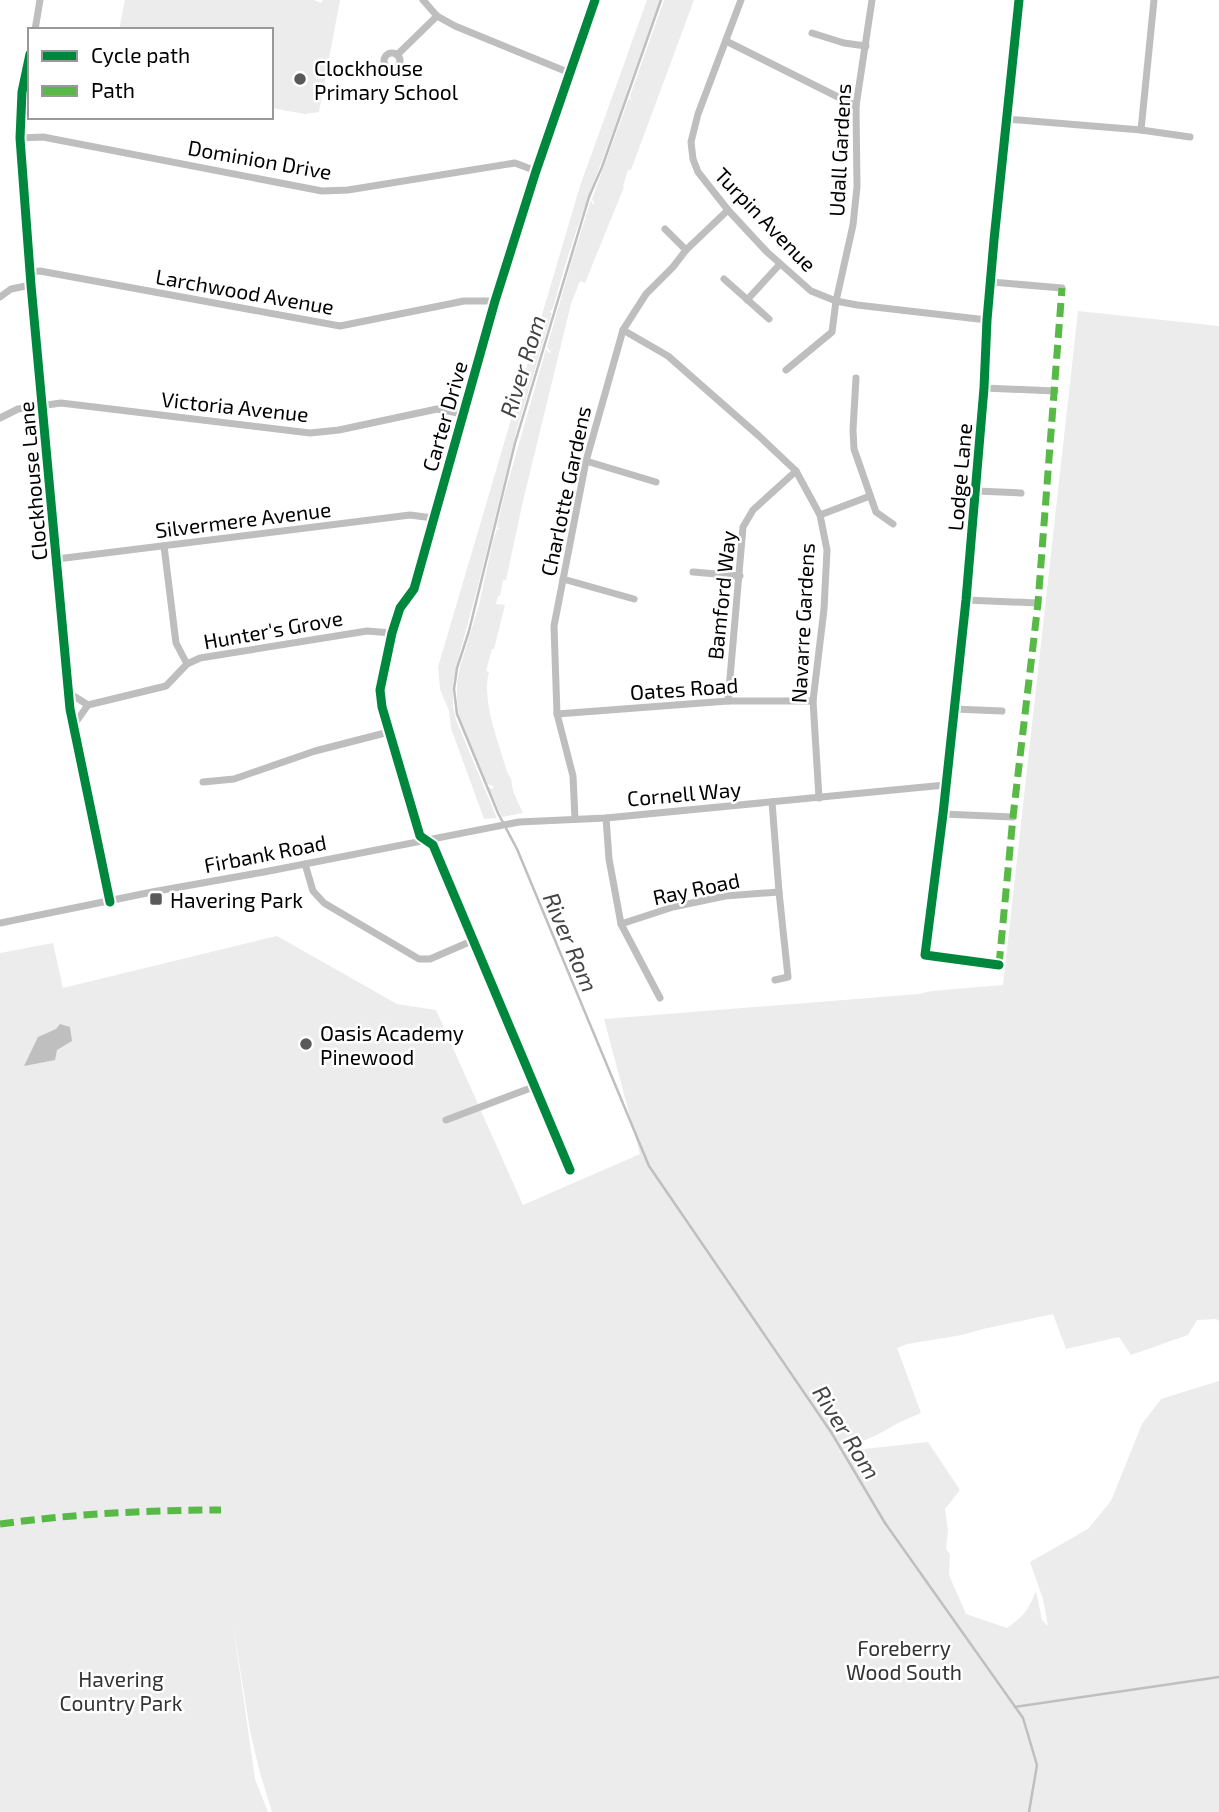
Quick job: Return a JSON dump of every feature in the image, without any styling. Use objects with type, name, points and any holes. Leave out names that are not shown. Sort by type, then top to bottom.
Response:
[{"type":"street","points":[[35,28],[40,0]]},
{"type":"street","points":[[424,0],[437,16],[455,26],[570,73]]},
{"type":"street","name":"Carter Drive","points":[[570,1170],[433,845],[420,836],[389,732],[380,690],[392,633],[400,608],[414,589],[495,301],[595,0]]},
{"type":"street","name":"Turpin Avenue","points":[[741,0],[698,114],[691,142],[693,159],[703,180],[780,264],[811,291],[836,301],[857,305],[987,320]]},
{"type":"street","name":"Udall Gardens","points":[[786,370],[832,332],[858,187],[856,106],[873,0]]},
{"type":"street","name":"Lodge Lane","points":[[999,965],[925,956],[966,600],[990,282],[1019,0]]},
{"type":"street","points":[[1141,130],[1154,0]]},
{"type":"street","points":[[397,55],[437,16]]},
{"type":"street","points":[[812,33],[844,43],[866,46]]},
{"type":"street","points":[[726,41],[856,106]]},
{"type":"street","name":"Clockhouse Lane","points":[[28,64],[22,92],[20,138],[69,693],[110,902]]},
{"type":"street","points":[[1006,119],[1141,130],[1190,137]]},
{"type":"street","name":"Dominion Drive","points":[[20,138],[43,137],[322,191],[348,190],[515,163],[536,171]]},
{"type":"street","name":"Charlotte Gardens","points":[[575,819],[573,776],[557,714],[554,626],[586,461],[624,330],[646,294],[686,250],[728,210]]},
{"type":"street","points":[[665,229],[686,250]]},
{"type":"street","points":[[747,300],[780,264]]},
{"type":"street","name":"Larchwood Avenue","points":[[30,271],[340,326],[464,301],[495,301]]},
{"type":"street","points":[[724,279],[769,319]]},
{"type":"street","points":[[990,282],[1062,288]]},
{"type":"street","points":[[0,297],[11,289],[31,285]]},
{"type":"street","name":"Navarre Gardens","points":[[624,330],[668,356],[760,436],[796,471],[820,515],[827,562],[813,701],[819,798]]},
{"type":"street","points":[[856,378],[854,449],[876,512],[893,524]]},
{"type":"street","points":[[984,388],[1055,391]]},
{"type":"street","name":"Victoria Avenue","points":[[0,418],[18,409],[61,403],[310,433],[339,430],[437,409],[463,414]]},
{"type":"street","points":[[586,461],[656,481]]},
{"type":"street","name":"Bamford Way","points":[[729,701],[743,527],[753,510],[796,471]]},
{"type":"street","points":[[976,491],[1021,493]]},
{"type":"street","points":[[820,515],[870,496]]},
{"type":"street","name":"Silvermere Avenue","points":[[57,559],[410,515],[433,518]]},
{"type":"street","points":[[164,547],[176,643],[187,664]]},
{"type":"street","points":[[693,572],[740,576]]},
{"type":"street","points":[[563,579],[634,599]]},
{"type":"street","points":[[966,600],[1038,603]]},
{"type":"street","name":"Hunter's Grove","points":[[88,705],[166,686],[187,664],[200,658],[367,631],[392,633]]},
{"type":"street","points":[[69,693],[88,705],[74,726]]},
{"type":"street","name":"Oates Road","points":[[557,714],[729,701],[813,701]]},
{"type":"street","points":[[954,709],[1002,711]]},
{"type":"street","points":[[203,782],[234,779],[315,751],[389,732]]},
{"type":"street","name":"Cornell Way","points":[[427,841],[514,823],[606,818],[945,785]]},
{"type":"street","points":[[772,802],[788,977],[775,980]]},
{"type":"street","points":[[943,814],[1013,817]]},
{"type":"street","points":[[606,818],[609,859],[621,924],[660,998]]},
{"type":"street","name":"Firbank Road","points":[[0,923],[427,841]]},
{"type":"street","points":[[305,864],[313,891],[324,903],[419,959],[430,959],[474,940]]},
{"type":"street","name":"Ray Road","points":[[621,924],[673,906],[725,896],[779,892]]},
{"type":"street","points":[[446,1120],[536,1086]]},
{"type":"green space","name":"Clockhouse Primary School","points":[[125,0],[314,0],[321,3],[323,0],[340,0],[319,112],[305,114],[273,108],[273,28],[119,28]]},
{"type":"green space","points":[[647,0],[660,0],[626,88],[628,89],[580,221],[555,302],[549,312],[552,313],[517,429],[453,683],[456,720],[497,818],[484,819],[451,728],[449,711],[440,689],[438,667],[580,186]]},
{"type":"green space","points":[[664,0],[694,0],[631,170],[628,170],[624,187],[585,283],[580,281],[571,304],[506,580],[503,580],[496,604],[505,605],[486,671],[489,672],[487,696],[507,772],[523,813],[502,817],[488,787],[494,787],[486,783],[459,718],[457,683],[460,667],[479,605],[493,541],[497,529],[500,529],[497,526],[504,496],[546,349],[551,352],[547,347],[572,260],[629,98],[632,102],[630,96]]},
{"type":"green space","points":[[1078,311],[1219,326],[1219,1321],[1197,1320],[1188,1335],[1131,1355],[1119,1337],[1066,1349],[1053,1314],[962,1335],[907,1344],[897,1348],[921,1413],[837,1452],[928,1442],[960,1490],[945,1509],[948,1530],[946,1549],[950,1554],[949,1575],[966,1614],[1007,1628],[1025,1612],[1036,1591],[1042,1620],[1048,1626],[1043,1599],[1030,1562],[1088,1529],[1111,1501],[1142,1424],[1161,1399],[1219,1381],[1219,1812],[272,1812],[250,1731],[233,1624],[255,1779],[268,1812],[0,1812],[0,953],[53,943],[63,988],[277,936],[397,1004],[436,1010],[523,1205],[640,1154],[604,1019],[1003,985]]},
{"type":"shaded area","points":[[60,1024],[70,1027],[72,1041],[57,1050],[55,1060],[24,1066],[38,1037],[56,1029]]},
{"type":"waterway","name":"River Rom","points":[[661,0],[589,197],[515,443],[469,631],[457,668],[454,689],[457,714],[498,813],[517,849],[649,1166],[831,1432],[885,1523],[1023,1718],[1037,1765],[1029,1812]]},
{"type":"waterway","points":[[1015,1707],[1219,1677]]},
{"type":"marked path","points":[[999,965],[1038,603],[1062,288]]},
{"type":"marked path","points":[[0,1524],[110,1513],[221,1510]]},
{"type":"cycle path","points":[[570,1170],[433,845],[420,836],[382,707],[380,690],[392,633],[400,608],[414,589],[495,301],[595,0]]},
{"type":"cycle path","points":[[999,965],[925,955],[966,600],[994,240],[1019,0]]},
{"type":"cycle path","points":[[28,64],[22,92],[20,138],[70,709],[110,902]]},
{"type":"place","name":"Clockhouse Primary School","points":[[300,79]]},
{"type":"place","name":"Havering Park","points":[[156,899]]},
{"type":"place","name":"Oasis Academy Pinewood","points":[[306,1044]]},
{"type":"park label","name":"Foreberry Wood South","points":[[904,1659]]},
{"type":"park label","name":"Havering Country Park","points":[[121,1690]]}]
